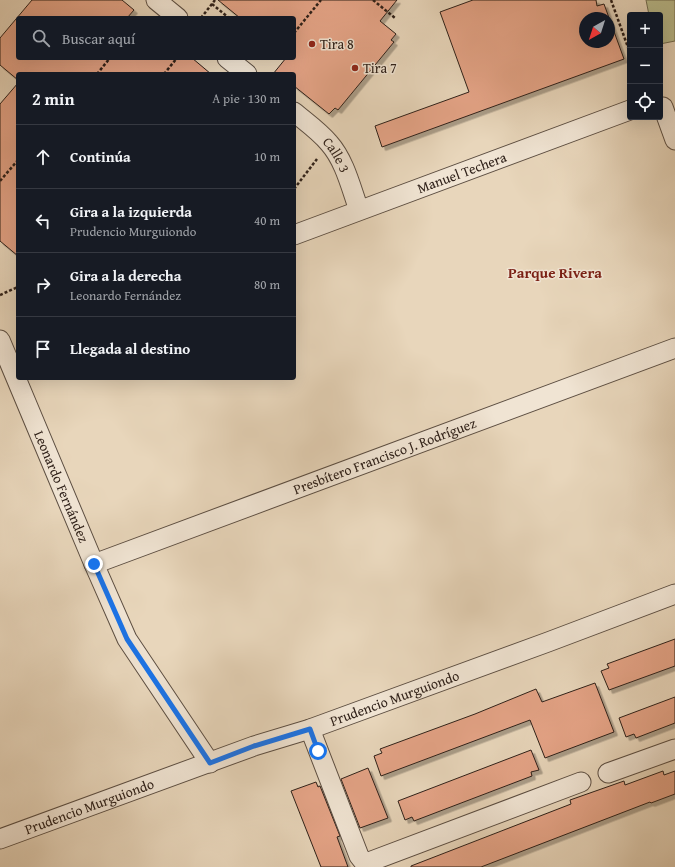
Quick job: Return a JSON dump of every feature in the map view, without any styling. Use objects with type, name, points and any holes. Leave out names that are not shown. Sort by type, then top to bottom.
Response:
[{"type":"street","points":[[156,0],[176,16]]},
{"type":"street","points":[[230,60],[244,72]]},
{"type":"street","points":[[666,105],[675,140]]},
{"type":"street","name":"Manuel Techera","points":[[296,234],[627,111]]},
{"type":"street","name":"Calle 3","points":[[296,114],[330,143],[337,153],[359,210]]},
{"type":"street","name":"Leonardo Fernández","points":[[8,346],[16,366]]},
{"type":"street","name":"Presbítero Francisco J. Rodríguez","points":[[94,564],[675,348]]},
{"type":"street","name":"Leonardo Fernández","points":[[21,380],[94,564],[127,639],[210,763]]},
{"type":"street","name":"Prudencio Murguiondo","points":[[0,839],[254,746],[310,729],[675,594]]},
{"type":"street","points":[[310,729],[359,856],[368,862],[580,782]]},
{"type":"street","points":[[608,774],[675,749]]},
{"type":"path","points":[[203,16],[215,0]]},
{"type":"path","points":[[296,31],[321,0]]},
{"type":"path","points":[[373,0],[395,18]]},
{"type":"path","points":[[611,0],[628,48]]},
{"type":"path","points":[[212,4],[227,16]]},
{"type":"path","points":[[98,72],[108,60]]},
{"type":"path","points":[[166,72],[175,60]]},
{"type":"path","points":[[296,186],[330,143]]},
{"type":"path","points":[[0,181],[16,162]]},
{"type":"path","points":[[0,295],[16,288]]},
{"type":"green space","points":[[646,0],[675,0],[675,41],[663,43],[663,12],[648,12]]},
{"type":"building","points":[[32,0],[122,0],[134,10],[129,16],[19,16]]},
{"type":"building","points":[[218,0],[397,0],[380,21],[396,34],[391,40],[394,42],[338,110],[335,108],[329,114],[296,88],[296,72],[275,72],[284,60],[296,60],[296,16],[238,16]]},
{"type":"building","points":[[473,0],[596,0],[597,6],[604,4],[607,12],[579,12],[579,48],[615,48],[615,34],[624,59],[382,147],[375,126],[469,92],[440,12]]},
{"type":"building","points":[[16,19],[16,60],[194,60],[209,72],[16,72],[16,78],[0,65],[0,38]]},
{"type":"building","points":[[16,85],[16,254],[0,241],[0,104]]},
{"type":"building","points":[[675,639],[675,666],[609,690],[601,671],[609,668],[607,664]]},
{"type":"building","points":[[595,683],[614,732],[545,758],[530,720],[381,776],[374,756],[382,753],[380,749],[475,714],[536,689],[542,702]]},
{"type":"building","points":[[675,697],[675,723],[636,738],[634,734],[626,737],[619,718]]},
{"type":"building","points":[[531,750],[539,770],[531,772],[532,776],[414,821],[412,817],[405,820],[398,801]]},
{"type":"building","points":[[368,768],[388,818],[360,828],[341,779]]},
{"type":"building","points":[[663,771],[664,775],[675,771],[675,794],[651,803],[650,802],[481,867],[411,867],[571,804],[570,800],[624,781],[625,785]]},
{"type":"building","points":[[316,782],[318,787],[320,786],[340,836],[337,837],[348,867],[321,867],[291,791]]},
{"type":"place","name":"Tira 8","points":[[312,44]]},
{"type":"place","name":"Tira 7","points":[[355,68]]},
{"type":"district","name":"Parque Rivera","points":[[555,272]]},
{"type":"route","points":[[94,564],[127,639],[210,763],[254,746],[310,729],[318,751]]}]
